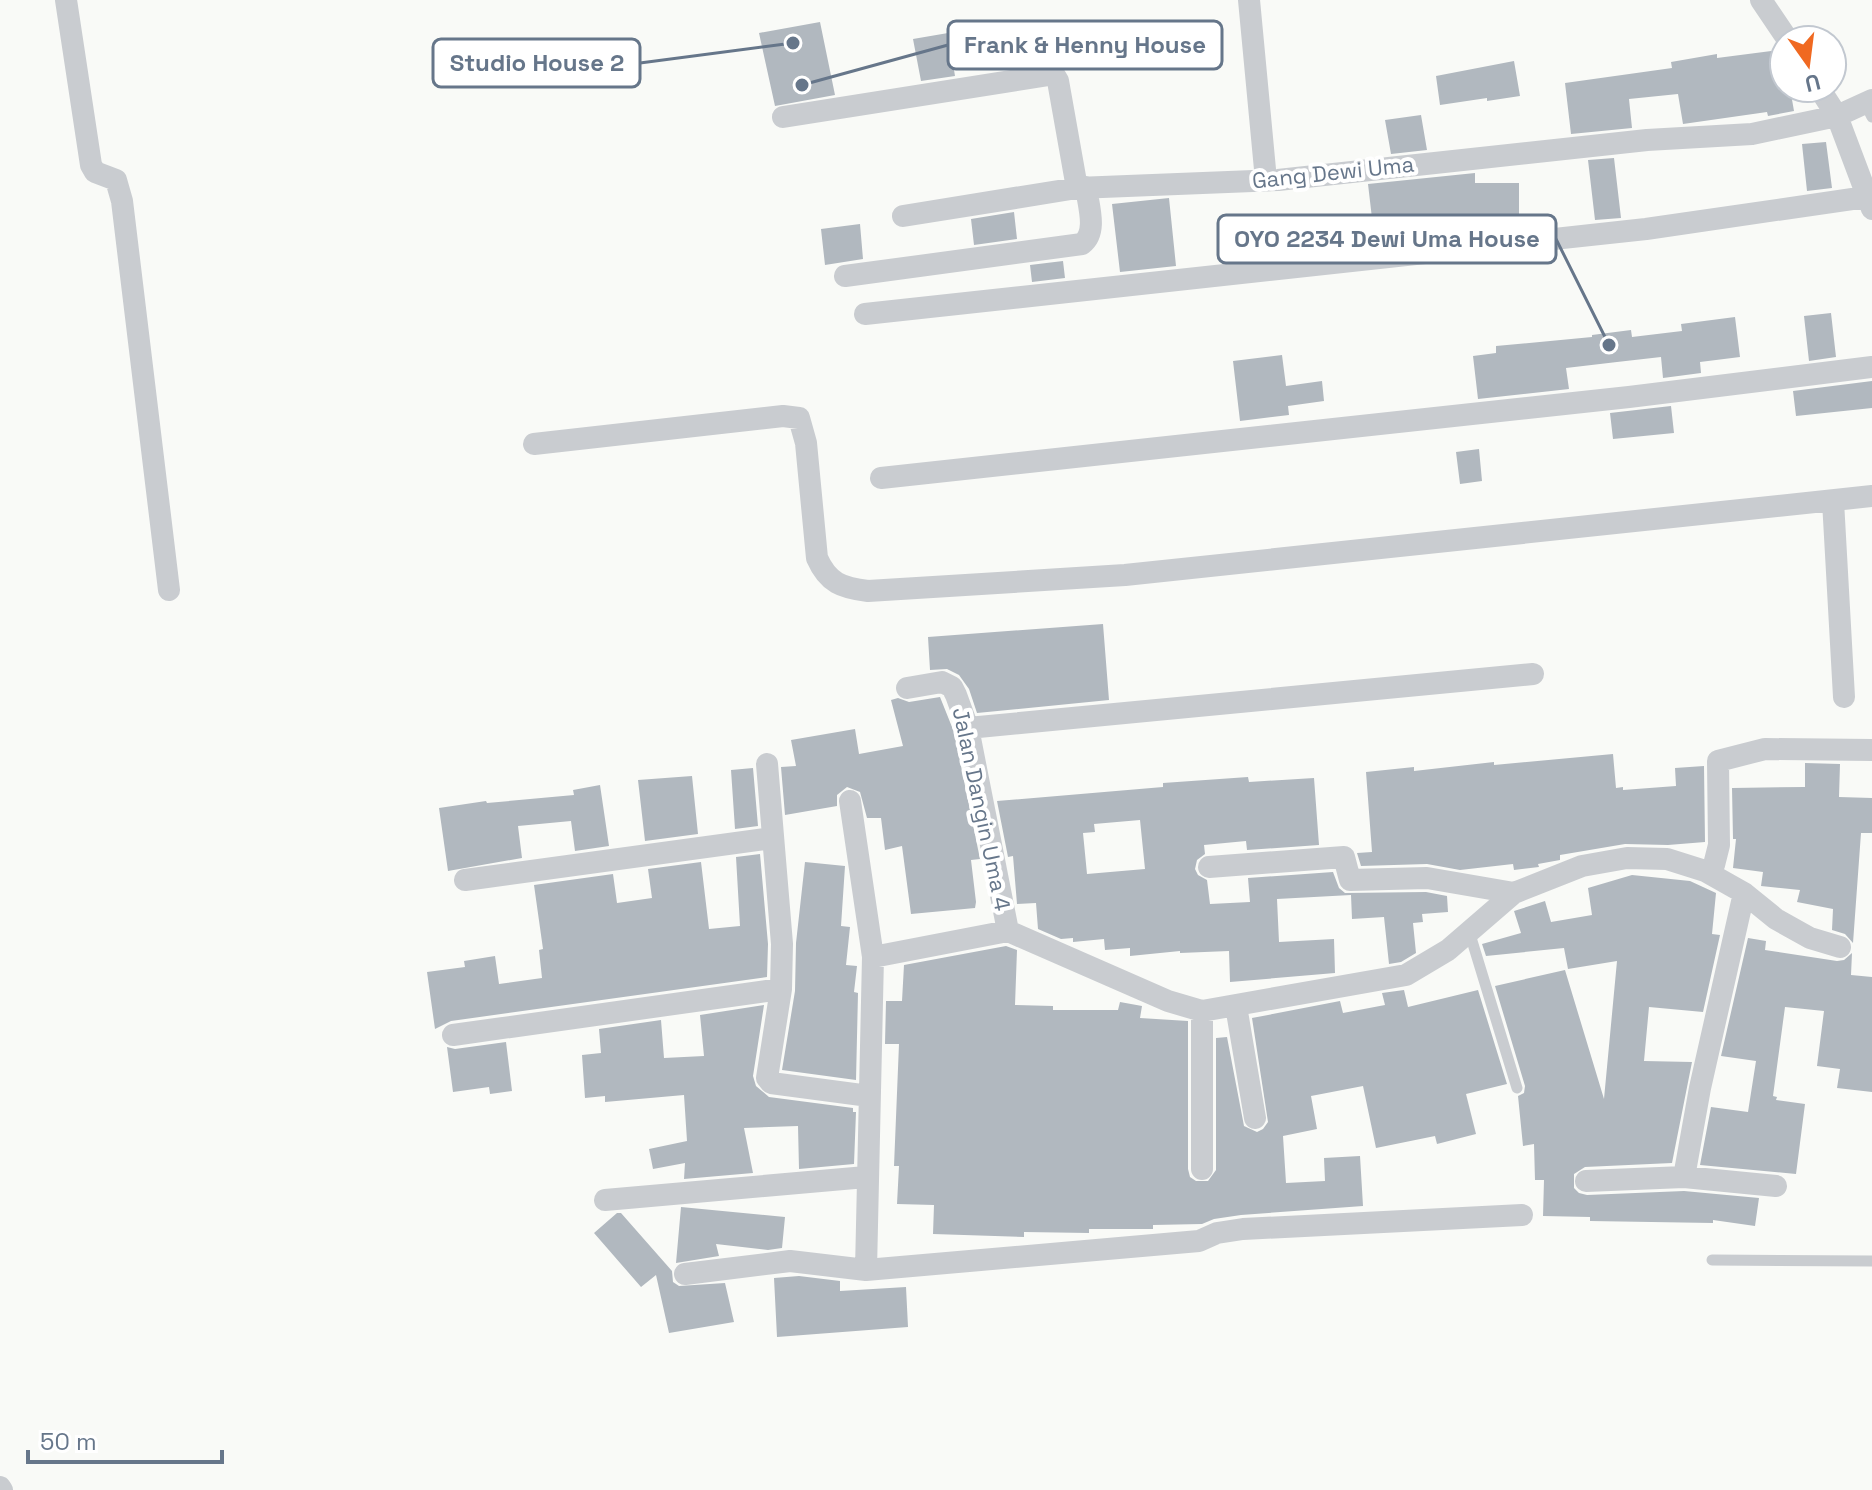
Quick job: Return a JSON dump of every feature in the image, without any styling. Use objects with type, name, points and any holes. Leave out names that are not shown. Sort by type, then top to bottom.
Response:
[{"type":"street","points":[[66,0],[91,165],[95,172],[116,180],[122,201],[169,590]]},
{"type":"street","points":[[1249,0],[1266,180]]},
{"type":"street","points":[[1761,0],[1777,24]]},
{"type":"street","points":[[783,117],[1049,75],[1055,76],[1058,81],[1091,231],[1089,239],[1082,244],[845,276]]},
{"type":"street","points":[[865,314],[1869,203],[1837,116],[1829,104]]},
{"type":"street","name":"Gang Dewi Uma","points":[[903,216],[1082,188],[1266,180],[1647,140],[1752,134],[1870,107]]},
{"type":"street","points":[[881,478],[1629,397],[1872,367]]},
{"type":"street","points":[[534,444],[783,416],[799,418],[806,443],[817,558],[824,574],[843,588],[868,591],[1125,575],[1872,496]]},
{"type":"street","points":[[1833,501],[1844,697]]},
{"type":"street","points":[[968,728],[1533,674]]},
{"type":"street","name":"Jalan Dangin Uma 4","points":[[907,688],[936,681],[948,684],[956,695],[968,728],[1008,931]]},
{"type":"street","points":[[1705,871],[1714,865],[1719,845],[1718,761],[1765,749],[1872,750]]},
{"type":"street","points":[[767,764],[782,944],[781,989],[767,1078],[771,1083],[869,1096]]},
{"type":"street","points":[[850,801],[873,957],[866,1270]]},
{"type":"street","points":[[465,880],[772,838]]},
{"type":"street","points":[[1209,867],[1344,857],[1350,880],[1427,878],[1514,893]]},
{"type":"street","points":[[873,957],[1008,931],[1168,1001],[1202,1011],[1406,975],[1448,950],[1514,893],[1582,866],[1627,858],[1667,859],[1705,871],[1744,893],[1776,919],[1810,938],[1840,947]]},
{"type":"street","points":[[1684,1177],[1700,1088],[1744,893]]},
{"type":"street","points":[[453,1035],[781,989]]},
{"type":"street","points":[[1236,1006],[1255,1118]]},
{"type":"street","points":[[1202,1011],[1202,1169]]},
{"type":"street","points":[[605,1200],[866,1177]]},
{"type":"street","points":[[1586,1181],[1684,1177],[1776,1186]]},
{"type":"street","points":[[685,1274],[790,1261],[866,1270],[1199,1241],[1217,1233],[1243,1229],[1522,1215]]},
{"type":"lane","points":[[1469,931],[1517,1088]]},
{"type":"lane","points":[[1712,1260],[1872,1261]]},
{"type":"building","points":[[820,22],[835,95],[775,106],[759,33]]},
{"type":"building","points":[[948,33],[955,76],[921,81],[913,39]]},
{"type":"building","points":[[1768,51],[1768,104],[1793,104],[1794,111],[1683,124],[1678,94],[1629,99],[1632,128],[1571,134],[1565,83],[1672,68],[1671,62],[1717,54],[1717,58]]},
{"type":"building","points":[[1514,61],[1520,96],[1440,105],[1436,76]]},
{"type":"building","points":[[1421,115],[1427,150],[1391,154],[1385,120]]},
{"type":"building","points":[[1826,142],[1832,188],[1807,191],[1802,144]]},
{"type":"building","points":[[1614,158],[1621,218],[1595,220],[1588,160]]},
{"type":"building","points":[[1475,173],[1475,183],[1519,183],[1519,229],[1491,232],[1491,228],[1443,229],[1443,234],[1404,234],[1404,241],[1375,244],[1368,184]]},
{"type":"building","points":[[1169,198],[1176,266],[1120,272],[1112,204]]},
{"type":"building","points":[[1014,212],[1017,239],[974,245],[971,219]]},
{"type":"building","points":[[860,224],[863,259],[825,265],[821,229]]},
{"type":"building","points":[[1063,261],[1065,278],[1032,282],[1030,265]]},
{"type":"building","points":[[1831,313],[1836,357],[1809,361],[1804,316]]},
{"type":"building","points":[[1735,317],[1740,357],[1700,362],[1701,373],[1663,378],[1661,357],[1617,362],[1566,368],[1569,389],[1478,399],[1473,356],[1496,353],[1496,346],[1631,330],[1632,337],[1682,331],[1681,324]]},
{"type":"building","points":[[1282,355],[1286,386],[1322,381],[1324,401],[1288,406],[1289,415],[1240,421],[1233,361]]},
{"type":"building","points":[[1872,381],[1872,408],[1796,416],[1793,391]]},
{"type":"building","points":[[1671,406],[1674,433],[1613,439],[1610,413]]},
{"type":"building","points":[[1479,449],[1482,481],[1460,484],[1456,452]]},
{"type":"building","points":[[1103,624],[1109,700],[977,713],[969,689],[959,675],[947,669],[930,670],[928,637]]},
{"type":"building","points":[[940,697],[954,732],[980,859],[971,860],[976,902],[975,908],[911,914],[902,846],[885,850],[881,818],[867,818],[860,792],[847,787],[837,795],[837,806],[785,815],[781,767],[796,766],[791,740],[855,729],[859,754],[903,746],[891,700],[898,698],[909,702]]},
{"type":"building","points":[[1613,754],[1616,788],[1623,787],[1623,790],[1676,786],[1675,768],[1704,766],[1705,842],[1625,844],[1560,855],[1560,860],[1538,864],[1539,867],[1514,870],[1513,864],[1460,870],[1427,864],[1361,866],[1357,853],[1372,852],[1366,772],[1414,767],[1414,771]]},
{"type":"building","points":[[1805,763],[1840,764],[1839,797],[1872,798],[1872,833],[1861,833],[1853,943],[1845,934],[1832,930],[1833,909],[1797,902],[1800,890],[1761,886],[1763,872],[1733,868],[1736,839],[1733,839],[1732,788],[1805,787]]},
{"type":"building","points":[[753,768],[758,826],[735,829],[731,770]]},
{"type":"building","points":[[692,776],[698,834],[645,841],[638,780]]},
{"type":"building","points":[[1248,777],[1249,782],[1314,778],[1319,845],[1247,850],[1246,841],[1204,845],[1205,854],[1197,860],[1195,869],[1207,880],[1210,904],[1250,902],[1248,878],[1333,872],[1339,888],[1345,893],[1426,892],[1447,896],[1448,912],[1422,914],[1423,922],[1413,923],[1416,953],[1401,962],[1389,964],[1384,917],[1352,919],[1351,895],[1277,899],[1279,942],[1334,939],[1335,973],[1230,982],[1229,951],[1180,951],[1130,956],[1130,948],[1105,950],[1104,939],[1073,942],[1073,938],[1061,939],[1038,929],[1036,903],[1017,904],[1013,856],[1008,857],[997,801],[1163,787],[1163,783]],"holes":[[[1140,820],[1145,869],[1087,874],[1083,833],[1095,832],[1094,824]]]},
{"type":"building","points":[[600,785],[609,846],[575,851],[571,821],[518,826],[522,858],[448,871],[439,808],[486,801],[574,795],[573,790]]},
{"type":"building","points":[[760,854],[768,944],[767,977],[451,1021],[435,1029],[427,972],[465,967],[464,961],[495,956],[499,984],[542,978],[539,950],[543,949],[534,885],[613,874],[617,903],[652,898],[648,869],[701,862],[709,929],[740,926],[736,857]]},
{"type":"building","points":[[805,862],[845,866],[841,926],[850,927],[846,965],[857,966],[854,992],[858,993],[856,1080],[782,1070],[795,991],[796,943]]},
{"type":"building","points":[[1632,875],[1690,881],[1716,893],[1712,934],[1720,935],[1703,1012],[1649,1007],[1644,1061],[1692,1062],[1672,1163],[1585,1167],[1574,1174],[1574,1188],[1587,1195],[1684,1191],[1759,1198],[1755,1226],[1713,1220],[1713,1223],[1590,1221],[1590,1217],[1543,1216],[1544,1180],[1535,1180],[1534,1144],[1523,1146],[1518,1096],[1524,1093],[1525,1086],[1495,986],[1565,970],[1604,1099],[1617,961],[1568,969],[1564,948],[1486,956],[1482,944],[1521,933],[1514,911],[1545,901],[1551,922],[1592,915],[1588,888]]},
{"type":"building","points":[[1748,938],[1766,941],[1765,950],[1837,961],[1844,960],[1852,953],[1851,975],[1872,977],[1872,1092],[1837,1088],[1840,1069],[1817,1066],[1824,1011],[1785,1007],[1773,1096],[1777,1097],[1776,1100],[1805,1104],[1796,1174],[1700,1165],[1711,1107],[1748,1112],[1756,1061],[1721,1056]]},
{"type":"building","points":[[1006,946],[1017,950],[1015,1005],[1053,1006],[1053,1010],[1118,1010],[1120,1002],[1142,1006],[1140,1018],[1188,1021],[1188,1169],[1190,1177],[1196,1181],[1208,1181],[1216,1170],[1216,1038],[1227,1037],[1244,1126],[1257,1132],[1268,1122],[1252,1018],[1340,1001],[1343,1013],[1385,1005],[1382,993],[1404,990],[1408,1007],[1478,990],[1507,1084],[1466,1094],[1476,1134],[1437,1144],[1435,1136],[1376,1148],[1363,1086],[1311,1096],[1317,1129],[1283,1136],[1286,1183],[1325,1181],[1324,1158],[1360,1156],[1363,1206],[1241,1215],[1202,1224],[1153,1225],[1153,1229],[1089,1229],[1089,1233],[1024,1232],[1024,1237],[933,1234],[934,1205],[897,1204],[899,1166],[894,1166],[899,1044],[885,1044],[886,1001],[902,1001],[904,965]]},
{"type":"building","points":[[764,1005],[753,1076],[756,1086],[769,1097],[853,1108],[856,1112],[854,1164],[799,1169],[798,1126],[744,1128],[753,1173],[684,1179],[685,1163],[653,1169],[649,1149],[687,1141],[684,1095],[605,1102],[605,1096],[585,1098],[582,1055],[601,1053],[599,1029],[661,1020],[664,1058],[704,1056],[700,1015]]},
{"type":"building","points":[[506,1042],[512,1091],[490,1094],[489,1087],[453,1092],[447,1047],[455,1049]]},
{"type":"building","points":[[681,1207],[785,1217],[782,1248],[768,1250],[716,1244],[719,1256],[676,1263]]},
{"type":"building","points":[[621,1213],[672,1271],[673,1282],[679,1286],[725,1283],[734,1322],[669,1333],[656,1275],[641,1287],[594,1233]]},
{"type":"building","points":[[799,1276],[840,1281],[840,1291],[906,1287],[908,1327],[777,1337],[774,1278]]},
{"type":"place","name":"Studio House 2","points":[[793,43]]},
{"type":"place","name":"Frank & Henny House","points":[[802,85]]},
{"type":"place","name":"OYO 2234 Dewi Uma House","points":[[1609,345]]}]
